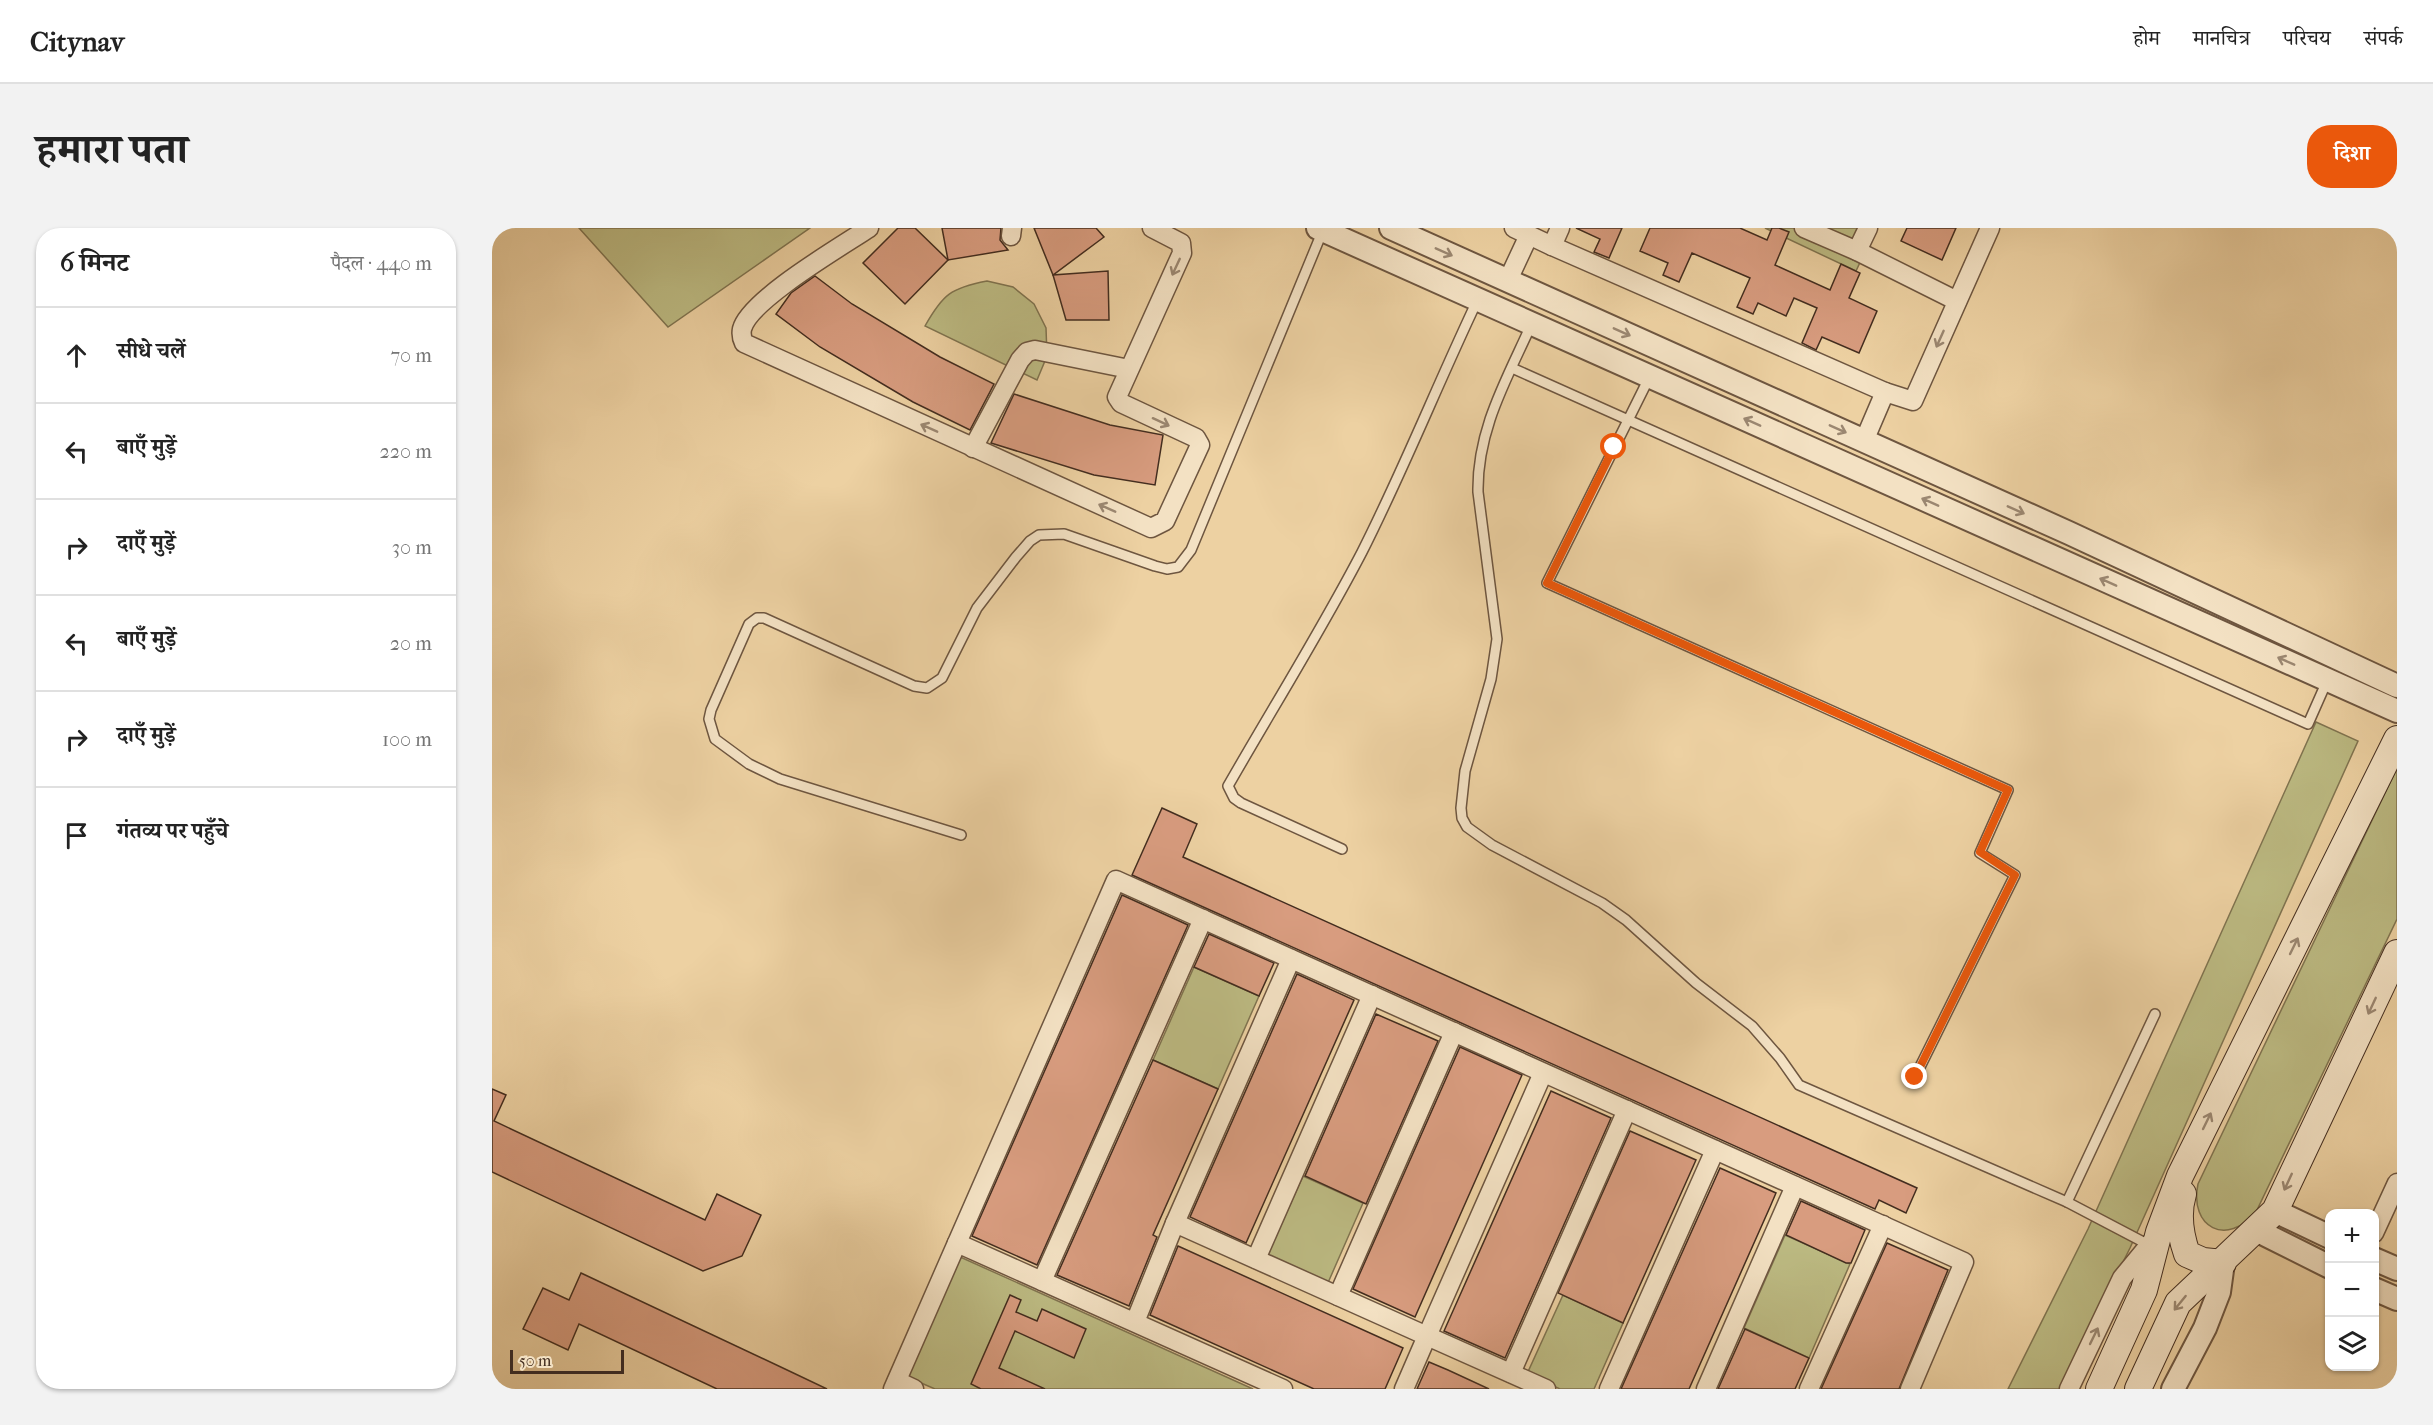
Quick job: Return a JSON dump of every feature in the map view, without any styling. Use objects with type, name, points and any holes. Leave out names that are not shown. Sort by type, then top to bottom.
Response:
[{"type":"main road","points":[[2099,1389],[2144,1290],[2154,1239],[2180,1176],[2397,739]]},
{"type":"main road","points":[[2138,1389],[2178,1303],[2223,1263],[2275,1211],[2397,953]]},
{"type":"main road","points":[[2193,1150],[2192,1166],[2179,1208],[2181,1238],[2187,1254],[2203,1261],[2223,1263]]},
{"type":"street","points":[[869,228],[765,299],[741,330],[744,343],[1151,528],[1165,521],[1200,445],[1196,438],[1121,403],[1117,397],[1182,253],[1181,243],[1152,228]]},
{"type":"street","points":[[1391,228],[1864,441],[2397,686]]},
{"type":"street","points":[[1552,246],[1560,228]]},
{"type":"street","points":[[1804,228],[1857,251],[1957,301]]},
{"type":"street","points":[[1857,251],[1868,228]]},
{"type":"street","points":[[1508,280],[1521,231],[1885,392],[1912,401],[1990,228]]},
{"type":"street","points":[[1321,229],[2397,711]]},
{"type":"street","points":[[973,448],[1020,360],[1027,352],[1035,350],[1129,369]]},
{"type":"street","points":[[1864,441],[1885,392]]},
{"type":"street","points":[[914,1389],[895,1385],[1116,880],[1964,1262],[1910,1389]]},
{"type":"street","points":[[1042,1281],[1203,919]]},
{"type":"street","points":[[1135,1322],[1175,1223],[1291,959]]},
{"type":"street","points":[[1256,1259],[1372,995]]},
{"type":"street","points":[[1338,1296],[1454,1032]]},
{"type":"street","points":[[1404,1389],[1543,1072]]},
{"type":"street","points":[[1511,1373],[1627,1110]]},
{"type":"street","points":[[1609,1389],[1715,1150]]},
{"type":"street","points":[[2379,1222],[2397,1183]]},
{"type":"street","points":[[1706,1389],[1795,1186]]},
{"type":"street","points":[[2275,1211],[2325,1235]]},
{"type":"street","points":[[1175,1223],[1546,1389]]},
{"type":"street","points":[[1809,1389],[1883,1225]]},
{"type":"street","points":[[2256,1230],[2325,1264]]},
{"type":"street","points":[[2069,1389],[2122,1278],[2154,1239]]},
{"type":"street","points":[[957,1243],[1283,1389]]},
{"type":"street","points":[[2379,1260],[2397,1269]]},
{"type":"street","points":[[2173,1389],[2212,1310],[2219,1292],[2223,1263]]},
{"type":"street","points":[[2379,1290],[2397,1299]]},
{"type":"lane","points":[[961,835],[780,778],[749,764],[715,739],[709,719],[711,710],[749,624],[757,618],[764,618],[914,686],[927,688],[942,678],[977,608],[1016,556],[1039,535],[1064,534],[1155,566],[1167,569],[1178,567],[1191,550],[1321,229]]},
{"type":"lane","points":[[1342,849],[1241,803],[1233,798],[1228,786],[1361,554],[1418,438],[1437,387],[1478,299]]},
{"type":"lane","points":[[1532,323],[1490,416],[1481,446],[1478,468],[1478,492],[1497,639],[1491,679],[1465,771],[1461,808],[1462,818],[1467,827],[1492,845],[1602,903],[1626,920],[1696,982],[1752,1026],[1799,1085],[2154,1239]]},
{"type":"lane","points":[[1512,368],[2308,724],[2328,680]]},
{"type":"lane","points":[[1650,376],[1547,583],[2008,790],[1980,852],[2015,875],[1915,1077]]},
{"type":"lane","points":[[2067,1202],[2155,1014]]},
{"type":"shaded area","points":[[579,228],[810,228],[668,327]]},
{"type":"shaded area","points":[[1765,228],[1876,228],[1856,271]]},
{"type":"shaded area","points":[[987,281],[1013,287],[1034,304],[1046,328],[1047,356],[1037,380],[925,326],[937,306],[949,294],[965,286]]},
{"type":"shaded area","points":[[2316,722],[2358,741],[2130,1248],[2060,1389],[2008,1389],[2088,1229]]},
{"type":"shaded area","points":[[2397,768],[2397,919],[2256,1212],[2245,1223],[2233,1229],[2213,1228],[2199,1212],[2198,1184]]},
{"type":"shaded area","points":[[1194,967],[1259,996],[1218,1089],[1153,1060]]},
{"type":"shaded area","points":[[1303,1176],[1363,1203],[1327,1285],[1266,1258]]},
{"type":"shaded area","points":[[1785,1235],[1850,1264],[1809,1358],[1744,1328]]},
{"type":"shaded area","points":[[958,1256],[1253,1389],[935,1389],[905,1376]]},
{"type":"shaded area","points":[[1563,1295],[1623,1323],[1594,1389],[1560,1389],[1527,1374]]},
{"type":"building","points":[[898,228],[915,228],[948,260],[905,304],[863,263]]},
{"type":"building","points":[[942,228],[1001,228],[1000,240],[1008,250],[948,260]]},
{"type":"building","points":[[1034,228],[1096,228],[1104,237],[1053,275]]},
{"type":"building","points":[[1576,228],[1622,228],[1609,258],[1594,252],[1600,239]]},
{"type":"building","points":[[1650,228],[1740,228],[1767,240],[1772,228],[1779,228],[1789,232],[1775,265],[1830,290],[1841,264],[1860,273],[1849,298],[1877,311],[1859,353],[1822,337],[1816,350],[1802,343],[1817,308],[1794,298],[1786,316],[1758,303],[1753,314],[1737,307],[1750,278],[1692,253],[1679,282],[1663,275],[1668,263],[1640,251]]},
{"type":"building","points":[[1907,228],[1956,228],[1942,260],[1901,241]]},
{"type":"building","points":[[1108,271],[1109,320],[1066,320],[1053,275]]},
{"type":"building","points":[[815,276],[852,304],[940,357],[994,384],[970,430],[913,402],[820,347],[776,314],[791,293]]},
{"type":"building","points":[[1014,394],[1110,425],[1163,435],[1155,485],[1094,475],[991,443]]},
{"type":"building","points":[[1162,808],[1197,824],[1183,857],[1917,1188],[1906,1213],[1879,1200],[1875,1209],[1132,875]]},
{"type":"building","points":[[1122,895],[1188,925],[1037,1265],[972,1236]]},
{"type":"building","points":[[1209,934],[1274,963],[1259,996],[1194,967]]},
{"type":"building","points":[[1297,974],[1354,1000],[1246,1243],[1190,1217]]},
{"type":"building","points":[[1376,1014],[1438,1041],[1366,1204],[1305,1176]]},
{"type":"building","points":[[1460,1047],[1522,1075],[1415,1317],[1353,1289]]},
{"type":"building","points":[[1153,1060],[1218,1089],[1153,1235],[1157,1237],[1129,1306],[1057,1275]]},
{"type":"building","points":[[492,1089],[506,1095],[494,1121],[705,1220],[717,1194],[761,1215],[742,1256],[703,1271],[492,1172]]},
{"type":"building","points":[[1551,1091],[1611,1118],[1505,1358],[1444,1331]]},
{"type":"building","points":[[1630,1131],[1696,1160],[1623,1323],[1558,1293]]},
{"type":"building","points":[[1720,1168],[1776,1193],[1689,1389],[1621,1389]]},
{"type":"building","points":[[1801,1201],[1865,1230],[1851,1263],[1846,1263],[1786,1235]]},
{"type":"building","points":[[1887,1243],[1948,1270],[1899,1389],[1821,1389]]},
{"type":"building","points":[[1178,1246],[1403,1348],[1385,1389],[1314,1389],[1150,1315]]},
{"type":"building","points":[[581,1273],[827,1389],[717,1389],[579,1324],[568,1350],[523,1329],[543,1288],[569,1300]]},
{"type":"building","points":[[1010,1295],[1021,1300],[1016,1312],[1037,1321],[1042,1309],[1086,1329],[1074,1358],[1015,1331],[999,1368],[1045,1389],[981,1389],[971,1384]]},
{"type":"building","points":[[1745,1329],[1809,1358],[1795,1389],[1718,1389]]},
{"type":"building","points":[[1429,1362],[1448,1370],[1489,1389],[1417,1389]]},
{"type":"route","points":[[1614,447],[1547,583],[2008,790],[1980,852],[2015,875],[1915,1077]]}]
